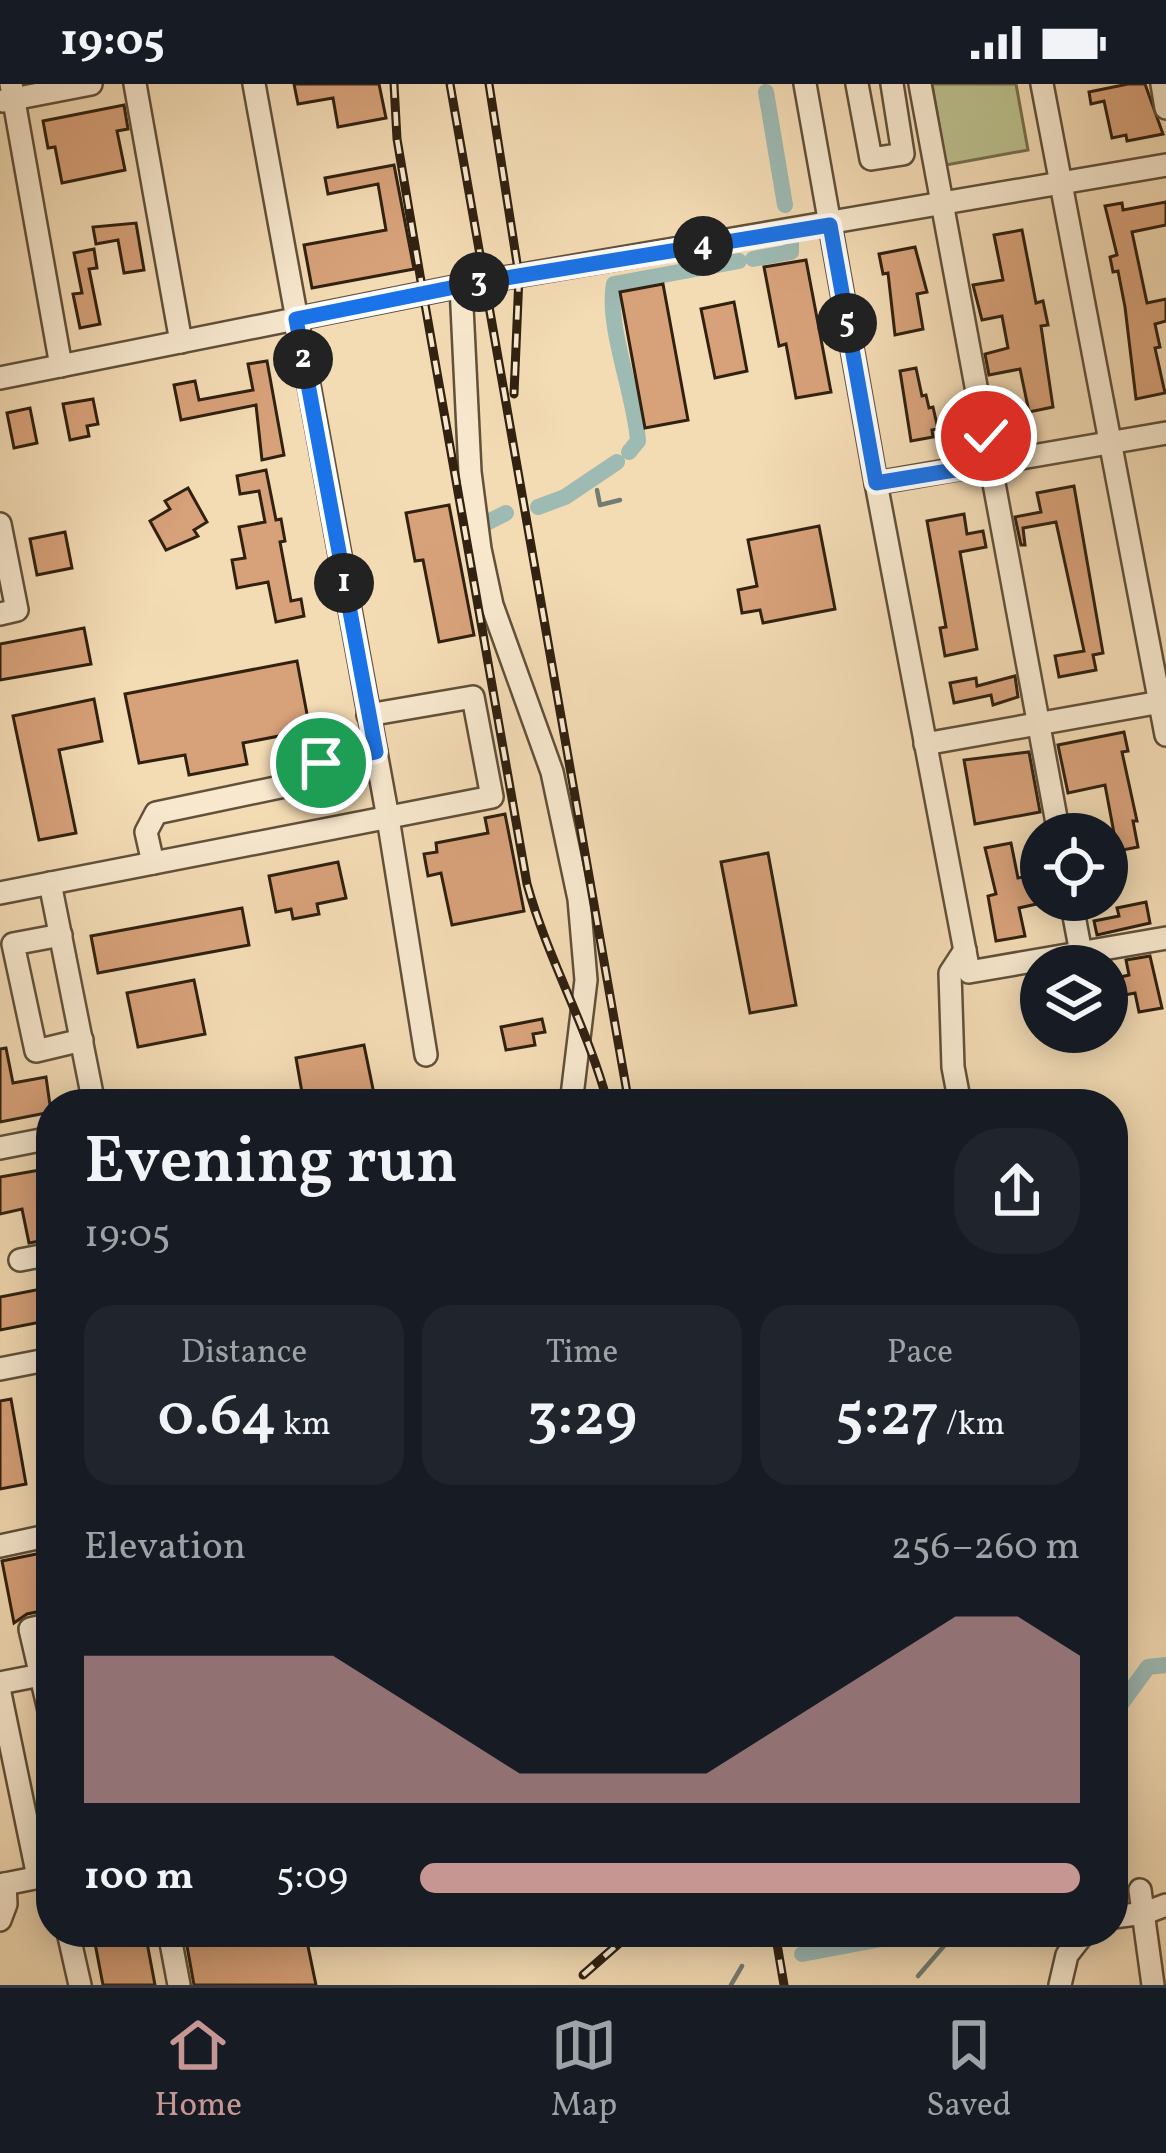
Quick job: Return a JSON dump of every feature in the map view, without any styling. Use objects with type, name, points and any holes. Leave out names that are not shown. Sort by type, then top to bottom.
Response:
[{"type":"street","points":[[61,366],[8,95],[91,84]]},
{"type":"street","points":[[135,84],[182,342]]},
{"type":"street","points":[[254,84],[388,818],[426,1055]]},
{"type":"street","points":[[805,84],[967,961]]},
{"type":"street","points":[[857,84],[871,159],[903,154],[894,94],[922,92],[1055,813]]},
{"type":"street","points":[[1042,84],[1166,735]]},
{"type":"street","points":[[1162,84],[1166,108]]},
{"type":"street","points":[[0,378],[461,286],[1166,165]]},
{"type":"street","points":[[461,286],[470,472],[480,549],[492,605],[552,772],[579,899],[586,980],[574,1089]]},
{"type":"street","points":[[876,483],[1166,433]]},
{"type":"street","points":[[0,524],[16,610],[0,614]]},
{"type":"street","points":[[0,893],[492,797],[473,697],[368,715]]},
{"type":"street","points":[[925,743],[1163,701]]},
{"type":"street","points":[[153,863],[146,832],[156,813],[304,782],[321,763],[376,752]]},
{"type":"street","points":[[50,883],[91,1089]]},
{"type":"street","points":[[61,935],[13,944],[36,1051],[82,1040]]},
{"type":"street","points":[[1128,947],[1166,938]]},
{"type":"street","points":[[957,1089],[950,973],[967,961],[1020,960]]},
{"type":"street","points":[[0,1148],[36,1141]]},
{"type":"street","points":[[20,1260],[36,1257]]},
{"type":"street","points":[[0,1369],[36,1362]]},
{"type":"street","points":[[0,1546],[36,1538]]},
{"type":"street","points":[[0,1683],[36,1676]]},
{"type":"street","points":[[0,1693],[36,1839]]},
{"type":"street","points":[[0,1919],[6,1904],[3,1884],[36,1878]]},
{"type":"street","points":[[1150,1902],[1153,1985]]},
{"type":"street","points":[[71,1947],[80,1985]]},
{"type":"street","points":[[172,1947],[178,1985]]},
{"type":"street","points":[[1060,1985],[1073,1947]]},
{"type":"green space","points":[[932,84],[1016,84],[1028,150],[946,165]]},
{"type":"building","points":[[294,84],[379,84],[386,118],[338,127],[333,98],[298,104]]},
{"type":"building","points":[[1145,84],[1163,134],[1127,141],[1126,135],[1112,138],[1104,101],[1091,104],[1089,92]]},
{"type":"building","points":[[124,105],[128,129],[117,131],[125,170],[62,183],[55,147],[48,148],[43,121]]},
{"type":"building","points":[[394,165],[414,269],[312,288],[304,245],[386,230],[378,184],[328,194],[325,178]]},
{"type":"building","points":[[1166,202],[1166,225],[1132,232],[1147,303],[1166,299],[1166,321],[1155,324],[1165,393],[1136,399],[1125,307],[1118,271],[1113,272],[1110,257],[1117,255],[1105,206],[1122,203],[1123,210]]},
{"type":"building","points":[[136,223],[144,270],[124,273],[118,240],[96,244],[93,227]]},
{"type":"building","points":[[1022,230],[1036,303],[1043,301],[1048,325],[1041,326],[1053,407],[1029,412],[1020,369],[989,375],[985,354],[1008,348],[1002,316],[982,320],[973,285],[1003,280],[994,235]]},
{"type":"building","points":[[915,247],[927,292],[917,294],[923,329],[895,335],[888,273],[883,274],[879,254]]},
{"type":"building","points":[[94,249],[97,268],[89,269],[100,324],[80,328],[73,294],[82,293],[74,253]]},
{"type":"building","points":[[806,260],[831,392],[796,398],[786,344],[779,346],[764,267]]},
{"type":"building","points":[[663,284],[688,420],[645,428],[620,292]]},
{"type":"building","points":[[734,302],[747,371],[715,378],[701,309]]},
{"type":"building","points":[[267,361],[284,455],[262,460],[256,405],[181,420],[174,385],[195,381],[199,400],[253,390],[248,364]]},
{"type":"building","points":[[916,368],[922,396],[933,407],[938,429],[932,430],[933,437],[911,441],[900,371]]},
{"type":"building","points":[[93,399],[98,424],[87,426],[89,436],[70,440],[63,404]]},
{"type":"building","points":[[30,408],[37,443],[14,448],[7,413]]},
{"type":"building","points":[[266,470],[276,520],[281,519],[285,541],[280,542],[291,601],[301,599],[304,616],[276,622],[268,582],[237,588],[232,560],[245,558],[239,527],[265,522],[259,491],[240,494],[237,476]]},
{"type":"building","points":[[1074,486],[1103,653],[1093,655],[1096,670],[1059,677],[1055,656],[1084,651],[1056,522],[1023,528],[1025,545],[1021,545],[1015,517],[1041,512],[1037,493]]},
{"type":"building","points":[[188,488],[207,522],[194,530],[198,536],[166,550],[150,521],[170,509],[165,501]]},
{"type":"building","points":[[449,505],[474,635],[439,642],[423,560],[415,561],[406,513]]},
{"type":"building","points":[[964,514],[967,534],[983,531],[986,547],[960,552],[977,649],[945,656],[940,628],[946,627],[927,521]]},
{"type":"building","points":[[819,526],[835,609],[763,623],[760,610],[742,613],[738,590],[757,586],[748,540]]},
{"type":"building","points":[[65,532],[72,568],[37,575],[30,539]]},
{"type":"building","points":[[84,628],[91,664],[0,680],[0,644]]},
{"type":"building","points":[[297,661],[310,730],[243,743],[247,764],[189,775],[185,755],[139,763],[125,694]]},
{"type":"building","points":[[1015,676],[1018,697],[993,705],[991,695],[954,703],[950,683],[976,678],[977,686]]},
{"type":"building","points":[[94,699],[102,741],[59,750],[76,833],[39,840],[13,716]]},
{"type":"building","points":[[1124,732],[1128,751],[1122,752],[1138,847],[1128,849],[1128,813],[1110,813],[1105,785],[1068,793],[1058,745]]},
{"type":"building","points":[[1029,752],[1040,812],[975,824],[964,760]]},
{"type":"building","points":[[505,814],[524,911],[452,925],[441,873],[428,876],[424,854],[437,852],[436,843],[488,833],[485,818]]},
{"type":"building","points":[[1011,843],[1020,878],[1020,921],[1025,936],[996,941],[988,896],[996,894],[985,848]]},
{"type":"building","points":[[768,853],[796,1005],[750,1013],[721,862]]},
{"type":"building","points":[[338,862],[346,898],[317,904],[319,914],[293,919],[291,909],[276,912],[269,876]]},
{"type":"building","points":[[1146,902],[1150,923],[1097,935],[1094,921],[1128,921],[1128,906]]},
{"type":"building","points":[[242,908],[249,945],[98,973],[91,936]]},
{"type":"building","points":[[1150,956],[1162,1008],[1139,1012],[1135,993],[1128,994],[1128,960]]},
{"type":"building","points":[[194,980],[205,1034],[138,1047],[127,993]]},
{"type":"building","points":[[542,1019],[545,1032],[533,1034],[535,1045],[506,1050],[501,1027]]},
{"type":"building","points":[[364,1045],[373,1089],[301,1089],[296,1058]]},
{"type":"building","points":[[6,1048],[13,1083],[46,1077],[48,1089],[36,1089],[36,1115],[0,1122],[0,1049]]},
{"type":"building","points":[[36,1171],[36,1242],[29,1243],[22,1209],[0,1214],[0,1177]]},
{"type":"building","points":[[36,1290],[36,1323],[0,1330],[0,1297]]},
{"type":"building","points":[[11,1399],[26,1484],[0,1489],[0,1401]]},
{"type":"building","points":[[36,1554],[36,1612],[14,1623],[2,1561]]},
{"type":"building","points":[[96,1947],[148,1947],[155,1985],[103,1985]]},
{"type":"building","points":[[187,1947],[308,1947],[316,1985],[194,1985]]},
{"type":"waterway","points":[[766,92],[785,205]]},
{"type":"waterway","points":[[753,259],[791,252],[791,243]]},
{"type":"waterway","points":[[629,452],[638,441],[617,340],[614,284],[739,261]]},
{"type":"waterway","points":[[538,507],[565,497],[617,462]]},
{"type":"waterway","points":[[597,490],[600,505],[620,500]]},
{"type":"waterway","points":[[482,525],[506,513]]},
{"type":"waterway","points":[[1128,1694],[1148,1667],[1166,1665]]},
{"type":"waterway","points":[[802,1954],[839,1947]]},
{"type":"waterway","points":[[918,1976],[943,1947]]},
{"type":"waterway","points":[[731,1985],[742,1966]]},
{"type":"railway","points":[[394,84],[397,139],[527,884],[603,1089]]},
{"type":"railway","points":[[450,84],[626,1089]]},
{"type":"railway","points":[[489,84],[519,276],[514,394]]},
{"type":"railway","points":[[583,1975],[615,1947]]},
{"type":"railway","points":[[778,1947],[784,1985]]},
{"type":"route","points":[[321,763],[376,752],[296,319],[475,283],[830,225],[876,483],[991,464],[986,436]]}]
